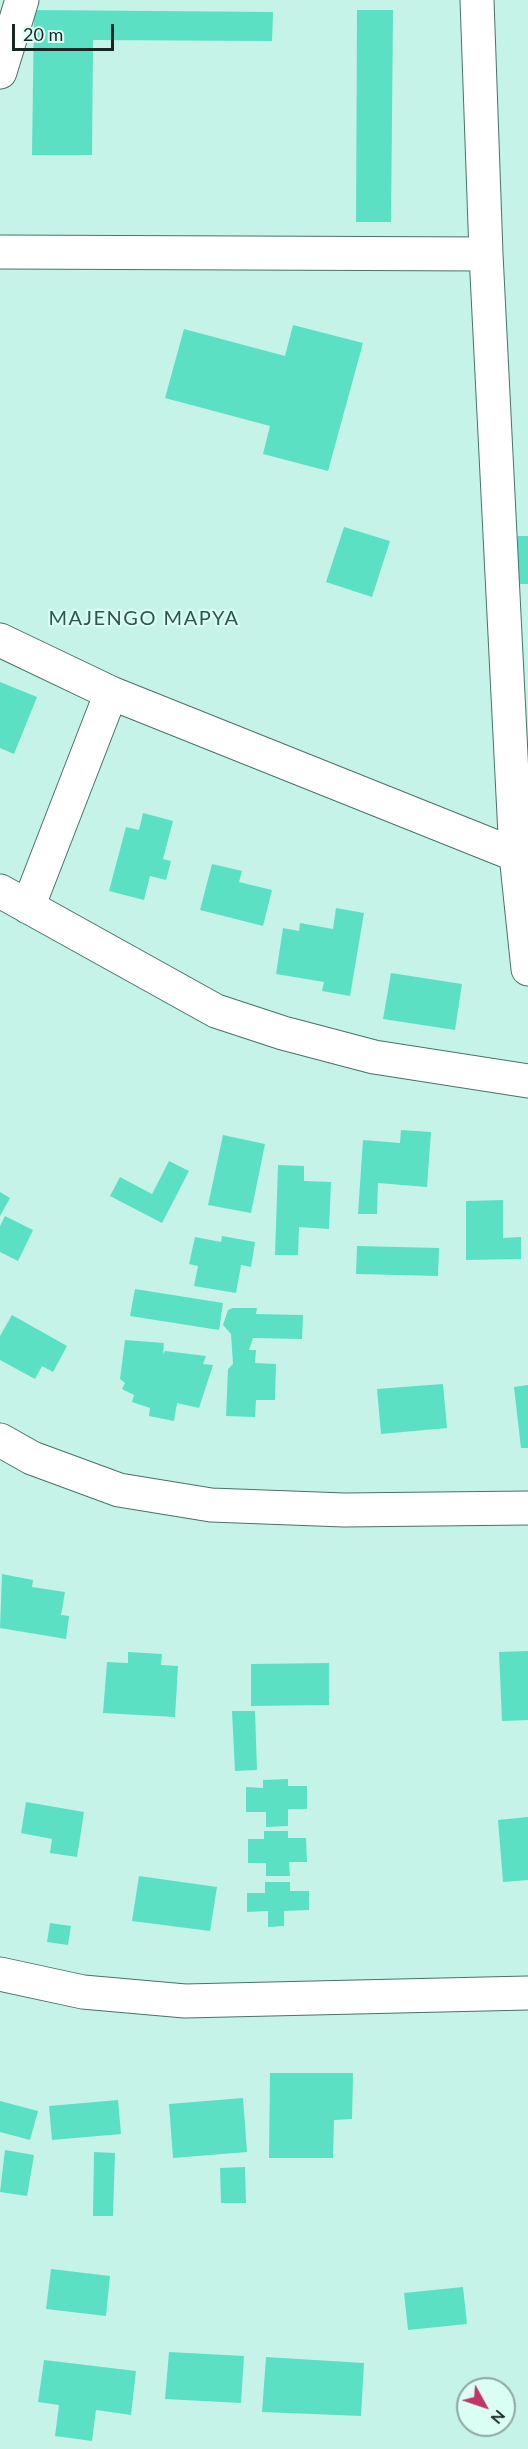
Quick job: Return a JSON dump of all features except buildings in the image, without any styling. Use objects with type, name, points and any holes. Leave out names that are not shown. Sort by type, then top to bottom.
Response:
[{"type":"street","points":[[0,72],[22,0]]},
{"type":"street","points":[[477,0],[486,254],[516,855],[528,969]]},
{"type":"street","points":[[0,252],[486,254]]},
{"type":"street","points":[[0,640],[111,693],[516,855]]},
{"type":"street","points":[[28,908],[111,693]]},
{"type":"street","points":[[0,891],[216,1011],[283,1033],[374,1057],[528,1081]]},
{"type":"street","points":[[0,1440],[32,1458],[119,1490],[211,1505],[344,1510],[528,1508]]},
{"type":"street","points":[[0,1974],[83,1992],[185,2001],[528,1993]]},
{"type":"district","name":"MAJENGO MAPYA","points":[[144,619]]}]
